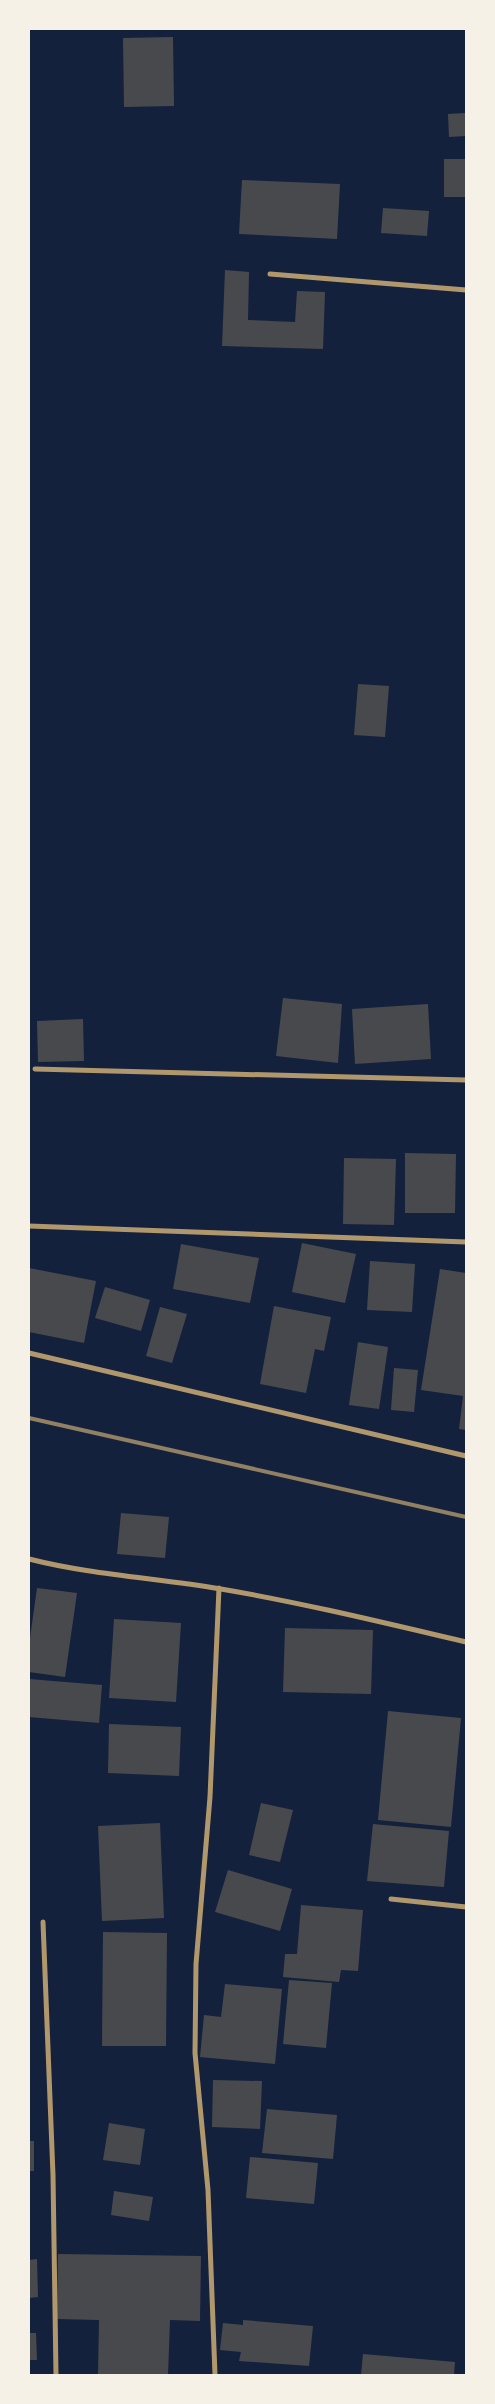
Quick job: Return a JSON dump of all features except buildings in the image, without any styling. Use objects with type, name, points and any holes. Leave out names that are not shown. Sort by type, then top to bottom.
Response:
[{"type":"street","points":[[270,274],[466,290]]},
{"type":"street","points":[[35,1069],[466,1080]]},
{"type":"street","points":[[29,1226],[466,1242]]},
{"type":"street","points":[[29,1353],[466,1456]]},
{"type":"street","points":[[29,1559],[56,1566],[220,1588],[314,1606],[466,1642]]},
{"type":"street","points":[[214,2375],[208,2190],[194,2053],[196,1964],[210,1797],[220,1588]]},
{"type":"street","points":[[391,1899],[466,1907]]},
{"type":"street","points":[[43,1922],[53,2175],[56,2375]]},
{"type":"railway","points":[[29,1418],[466,1517]]}]
